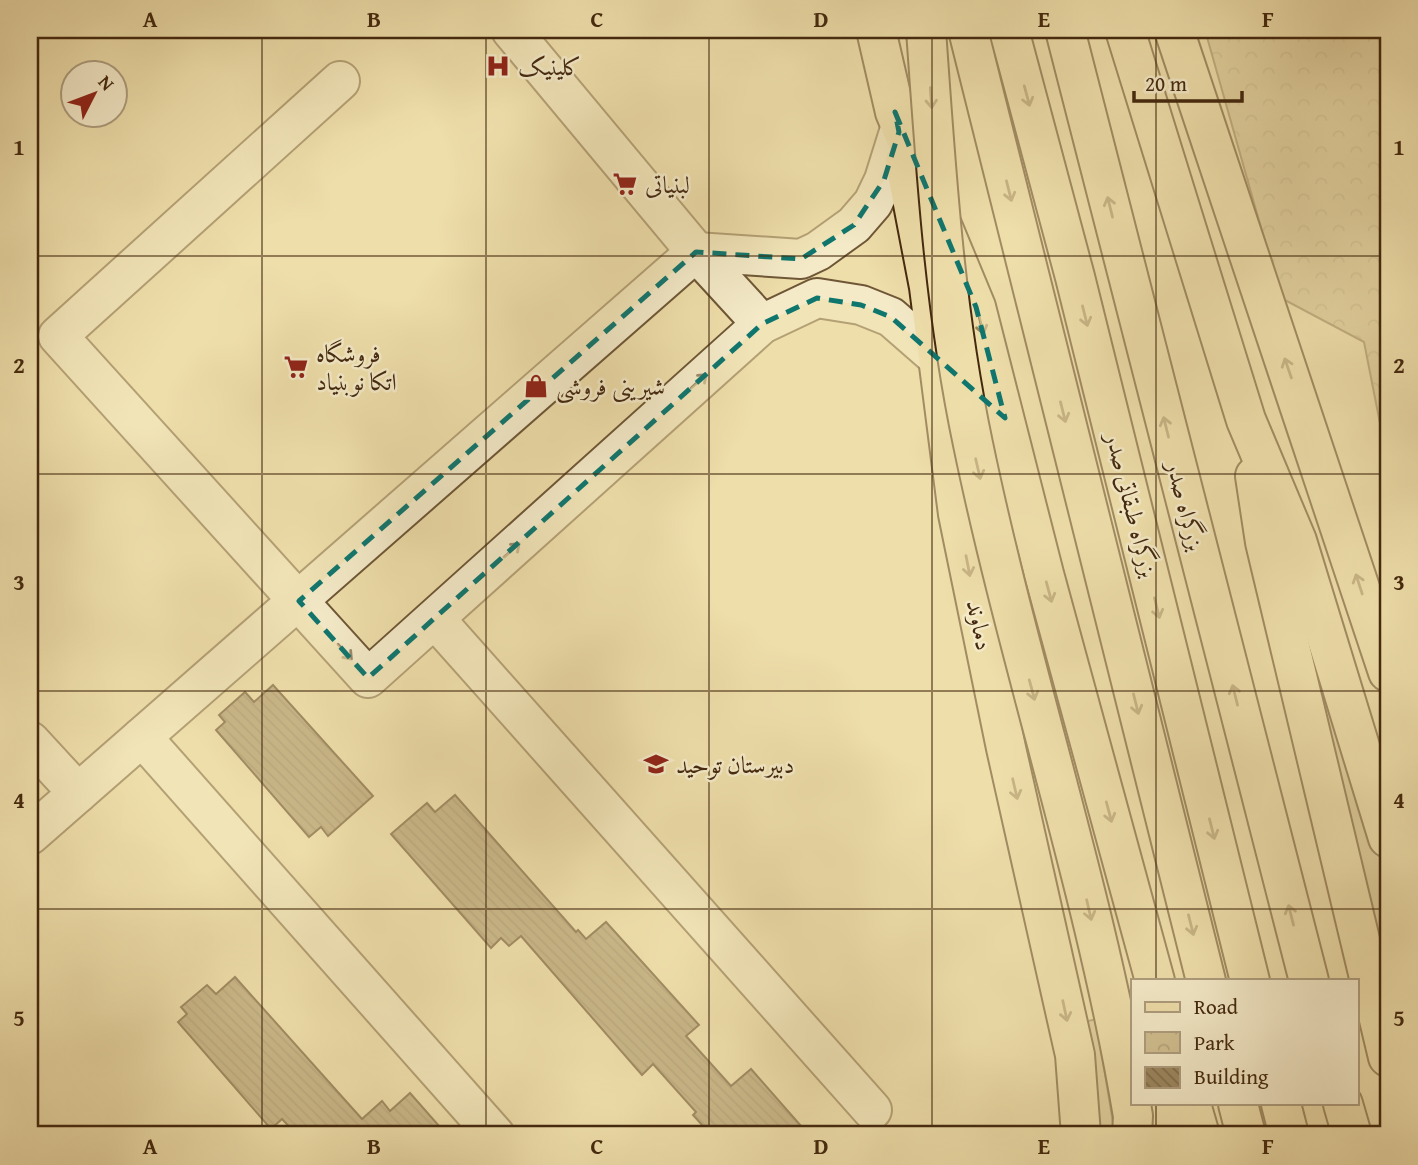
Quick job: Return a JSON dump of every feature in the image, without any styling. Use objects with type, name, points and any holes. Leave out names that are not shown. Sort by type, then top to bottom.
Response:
[{"type":"main road","points":[[876,30],[897,122],[976,307],[1154,979]]},
{"type":"main road","points":[[926,30],[942,252],[952,336],[973,445],[1016,630],[1108,990],[1131,1104]]},
{"type":"main road","points":[[968,30],[1205,979]]},
{"type":"main road","name":"بزرگراه طبقاتی صدر","points":[[1009,30],[1079,291],[1250,979]]},
{"type":"main road","name":"بزرگراه صدر","points":[[1065,30],[1308,979]]},
{"type":"main road","points":[[1125,30],[1246,420],[1297,541],[1388,838]]},
{"type":"main road","points":[[1174,30],[1388,672]]},
{"type":"main road","name":"دماوند","points":[[897,122],[920,232],[963,541],[1075,1055],[1081,1135]]},
{"type":"main road","points":[[1246,420],[1265,542],[1388,1057]]},
{"type":"main road","points":[[1131,1106],[1132,1135]]},
{"type":"main road","points":[[1168,1106],[1169,1135]]},
{"type":"main road","points":[[1192,1106],[1200,1135]]},
{"type":"main road","points":[[1239,1106],[1247,1135]]},
{"type":"main road","points":[[1282,1106],[1289,1135]]},
{"type":"main road","points":[[1344,1106],[1352,1135]]},
{"type":"street","points":[[511,30],[696,252],[762,324]]},
{"type":"street","points":[[341,81],[58,336],[368,678],[762,324],[817,298],[861,304],[891,317],[1005,418]]},
{"type":"street","points":[[30,835],[696,252],[801,259],[818,251],[854,226],[873,203],[884,180],[897,122]]},
{"type":"street","points":[[435,619],[872,1110]]},
{"type":"street","points":[[142,737],[495,1135]]},
{"type":"street","points":[[30,741],[78,793]]},
{"type":"highlighted area","points":[[895,112],[976,307],[1005,418],[891,317],[861,305],[817,298],[762,324],[368,678],[299,601],[696,252],[801,259],[854,225],[884,180],[899,132]]},
{"type":"green space","points":[[1205,30],[1388,30],[1388,464],[1364,342],[1281,298]]},
{"type":"green space","points":[[1299,606],[1388,876],[1388,974]]},
{"type":"green space","points":[[1096,1019],[1115,1135],[1095,1135],[1081,1023]]},
{"type":"building","points":[[273,685],[373,796],[328,836],[321,827],[309,837],[216,730],[225,722],[219,715],[245,692],[254,702]]},
{"type":"building","points":[[455,795],[576,932],[578,930],[586,939],[606,922],[699,1025],[686,1036],[731,1086],[751,1069],[809,1135],[711,1135],[693,1115],[696,1112],[653,1064],[642,1075],[521,936],[509,946],[501,938],[491,948],[391,834],[427,803],[435,812]]},
{"type":"building","points":[[235,977],[362,1119],[382,1101],[390,1111],[410,1093],[447,1135],[297,1135],[282,1119],[271,1129],[178,1022],[187,1014],[181,1007],[207,985],[216,994]]},
{"type":"place","name":"کلینیک","points":[[498,66]]},
{"type":"place","name":"لبنیاتی","points":[[625,184]]},
{"type":"place","name":"فروشگاه اتکا نوبنیاد","points":[[296,367]]},
{"type":"place","name":"شیرینی فروشی","points":[[536,386]]},
{"type":"place","name":"دبیرستان توحید","points":[[656,764]]}]
